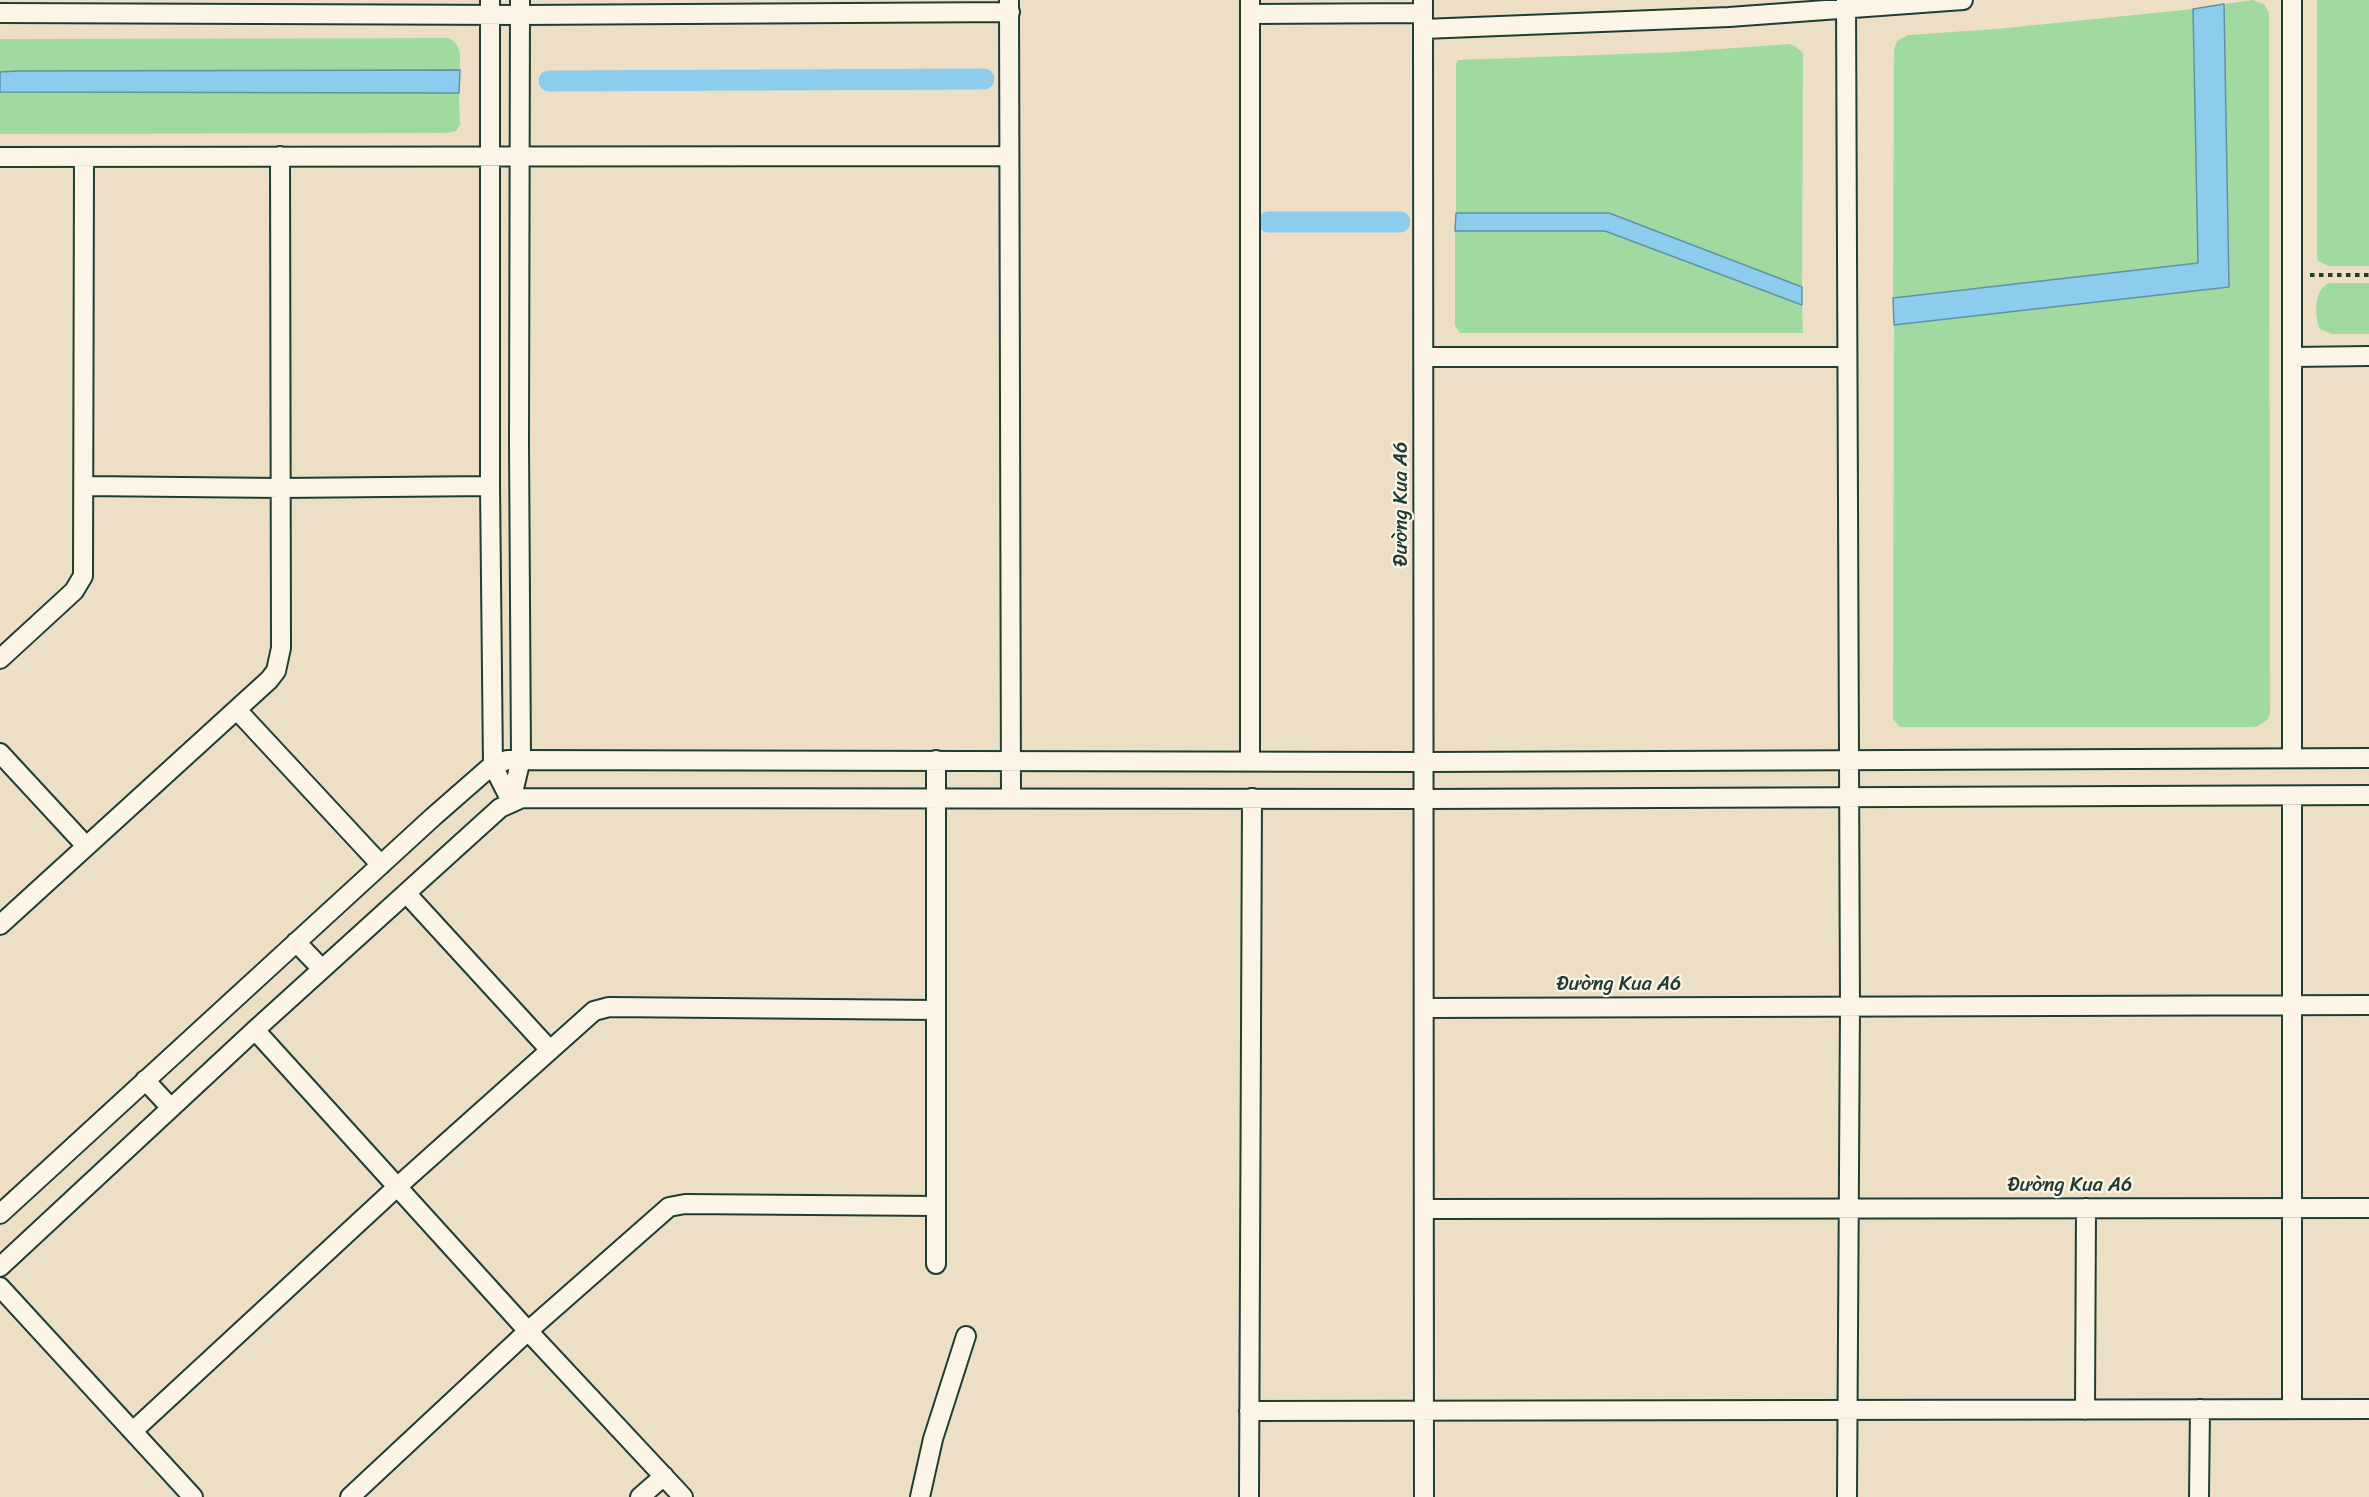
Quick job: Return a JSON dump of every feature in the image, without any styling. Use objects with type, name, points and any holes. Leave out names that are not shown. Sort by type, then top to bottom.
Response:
[{"type":"street","points":[[1250,761],[1250,7],[1611,22],[1846,5],[1963,0]]},
{"type":"street","points":[[2292,0],[2292,758]]},
{"type":"street","points":[[1846,5],[1850,1007],[1847,1497]]},
{"type":"street","points":[[0,14],[83,6],[490,8],[1010,6],[1011,798]]},
{"type":"street","points":[[490,8],[490,486],[493,766],[511,801]]},
{"type":"street","points":[[511,801],[521,759],[520,8]]},
{"type":"street","name":"Đường Kua A6","points":[[1423,14],[1424,1497]]},
{"type":"street","points":[[0,925],[237,710],[276,671],[280,660],[280,156]]},
{"type":"street","points":[[0,157],[1009,156]]},
{"type":"street","points":[[0,659],[80,584],[84,567],[84,157]]},
{"type":"street","points":[[2293,357],[2369,356]]},
{"type":"street","points":[[1424,357],[1847,357]]},
{"type":"street","points":[[84,486],[281,488],[490,486]]},
{"type":"street","points":[[237,710],[381,865]]},
{"type":"street","points":[[0,753],[86,846]]},
{"type":"street","points":[[0,1214],[381,865],[493,766],[507,760],[1424,762],[2369,758]]},
{"type":"street","points":[[936,760],[936,1264]]},
{"type":"street","points":[[0,1267],[255,1030],[500,808],[511,801],[530,797],[1424,799],[2369,795]]},
{"type":"street","points":[[2292,796],[2292,1409]]},
{"type":"street","points":[[1249,1497],[1252,798]]},
{"type":"street","points":[[406,893],[549,1049]]},
{"type":"street","points":[[296,942],[322,969]]},
{"type":"street","name":"Đường Kua A6","points":[[1425,1008],[2369,1005]]},
{"type":"street","points":[[133,1431],[397,1187],[594,1011],[609,1007],[936,1010]]},
{"type":"street","points":[[255,1030],[528,1332],[683,1497]]},
{"type":"street","points":[[145,1080],[171,1108]]},
{"type":"street","points":[[350,1497],[663,1211],[677,1204],[936,1206]]},
{"type":"street","points":[[2085,1410],[2086,1208]]},
{"type":"street","name":"Đường Kua A6","points":[[1425,1209],[2369,1208]]},
{"type":"street","points":[[0,1287],[193,1497]]},
{"type":"street","points":[[920,1497],[933,1439],[966,1336]]},
{"type":"street","points":[[2199,1497],[2200,1409]]},
{"type":"street","points":[[1249,1411],[2369,1409]]},
{"type":"street","points":[[640,1497],[664,1476]]},
{"type":"path","points":[[2310,275],[2369,274]]},
{"type":"green space","points":[[2253,0],[2264,4],[2269,13],[2270,713],[2268,719],[2252,727],[1900,727],[1893,719],[1894,325],[2229,287],[2224,4]]},
{"type":"green space","points":[[2317,0],[2369,0],[2369,266],[2329,266],[2318,261]]},
{"type":"green space","points":[[2193,9],[2198,263],[1893,298],[1894,50],[1897,41],[1908,35],[1997,29]]},
{"type":"green space","points":[[448,38],[458,48],[460,70],[0,72],[0,39]]},
{"type":"green space","points":[[1789,44],[1803,53],[1802,287],[1609,213],[1456,213],[1456,64],[1458,60],[1678,52]]},
{"type":"green space","points":[[0,92],[459,93],[460,125],[456,131],[446,133],[0,134]]},
{"type":"green space","points":[[1455,231],[1605,231],[1802,305],[1803,333],[1460,333],[1455,326]]},
{"type":"green space","points":[[2329,283],[2369,283],[2369,334],[2332,334],[2320,329],[2317,317],[2318,296],[2324,286]]},
{"type":"water","points":[[2224,4],[2229,287],[1894,325],[1893,298],[2198,263],[2193,9]]},
{"type":"water","points":[[460,70],[459,93],[0,92],[0,72],[17,71]]},
{"type":"water","points":[[1456,213],[1609,213],[1802,287],[1802,305],[1605,231],[1455,231]]},
{"type":"waterway","points":[[549,81],[984,79]]},
{"type":"waterway","points":[[1268,222],[1400,222]]}]
